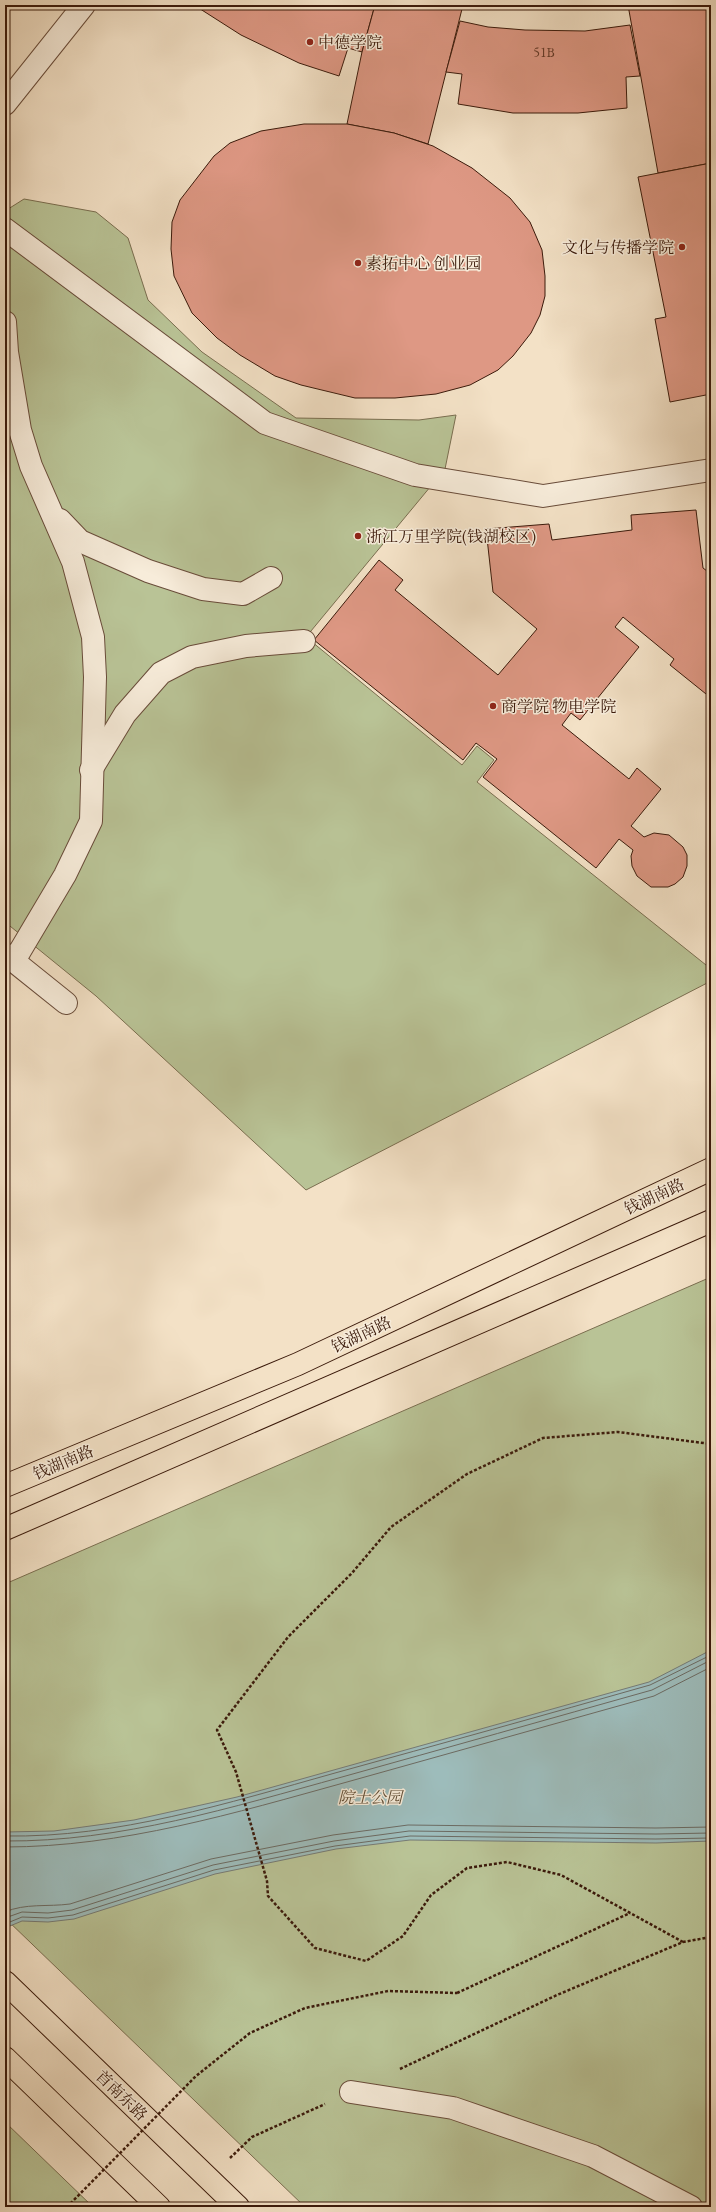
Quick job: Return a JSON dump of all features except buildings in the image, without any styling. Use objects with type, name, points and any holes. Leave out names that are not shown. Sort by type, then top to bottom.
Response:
[{"type":"main road","name":"钱湖南路","points":[[5,1486],[298,1364],[711,1170]]},
{"type":"main road","points":[[5,1529],[711,1221]]},
{"type":"main road","name":"首南东路","points":[[5,1982],[238,2207]]},
{"type":"main road","points":[[5,2058],[159,2207]]},
{"type":"street","points":[[5,104],[84,5]]},
{"type":"street","points":[[5,229],[266,423],[415,475],[543,496],[711,470]]},
{"type":"street","points":[[5,322],[10,368],[20,430],[31,466],[47,506],[73,562],[93,637],[95,677],[91,771],[91,821],[62,881],[10,957],[66,1003]]},
{"type":"street","points":[[47,506],[80,541],[148,571],[196,587],[243,594],[271,578]]},
{"type":"street","points":[[91,771],[125,714],[160,673],[192,657],[246,646],[304,641]]},
{"type":"street","points":[[351,2092],[453,2108],[593,2156],[691,2207]]},
{"type":"path","points":[[683,1942],[561,1875],[507,1862],[467,1868],[431,1895],[403,1936],[366,1961],[315,1948],[268,1896],[267,1881],[236,1772],[217,1730],[288,1637],[352,1573],[391,1527],[467,1474],[543,1438],[618,1432],[711,1444]]},
{"type":"path","points":[[68,2207],[196,2076],[250,2033],[305,2008],[388,1991],[457,1993],[630,1913]]},
{"type":"path","points":[[394,2072],[557,1995],[683,1942],[711,1937]]},
{"type":"path","points":[[210,2179],[252,2137],[351,2092]]},
{"type":"green space","points":[[24,199],[96,212],[128,238],[148,300],[202,352],[296,418],[419,420],[456,415],[445,469],[306,637],[462,765],[477,746],[494,760],[477,782],[711,969],[711,981],[306,1190],[96,996],[5,922],[5,211]]},
{"type":"green space","name":"院士公园","points":[[711,1277],[711,2207],[305,2207],[5,1918],[5,1584]]},
{"type":"green space","points":[[5,2122],[93,2207],[5,2207]]},
{"type":"water","points":[[711,1650],[711,1841],[656,1843],[410,1840],[336,1849],[215,1874],[74,1919],[48,1922],[22,1921],[5,1928],[5,1832],[54,1831],[134,1820],[237,1797],[649,1682]]},
{"type":"place","name":"中德学院","points":[[310,42]]},
{"type":"place","name":"文化与传播学院","points":[[682,247]]},
{"type":"place","name":"素拓中心 创业园","points":[[358,263]]},
{"type":"place","name":"浙江万里学院(钱湖校区)","points":[[358,536]]},
{"type":"place","name":"商学院 物电学院","points":[[493,706]]}]
